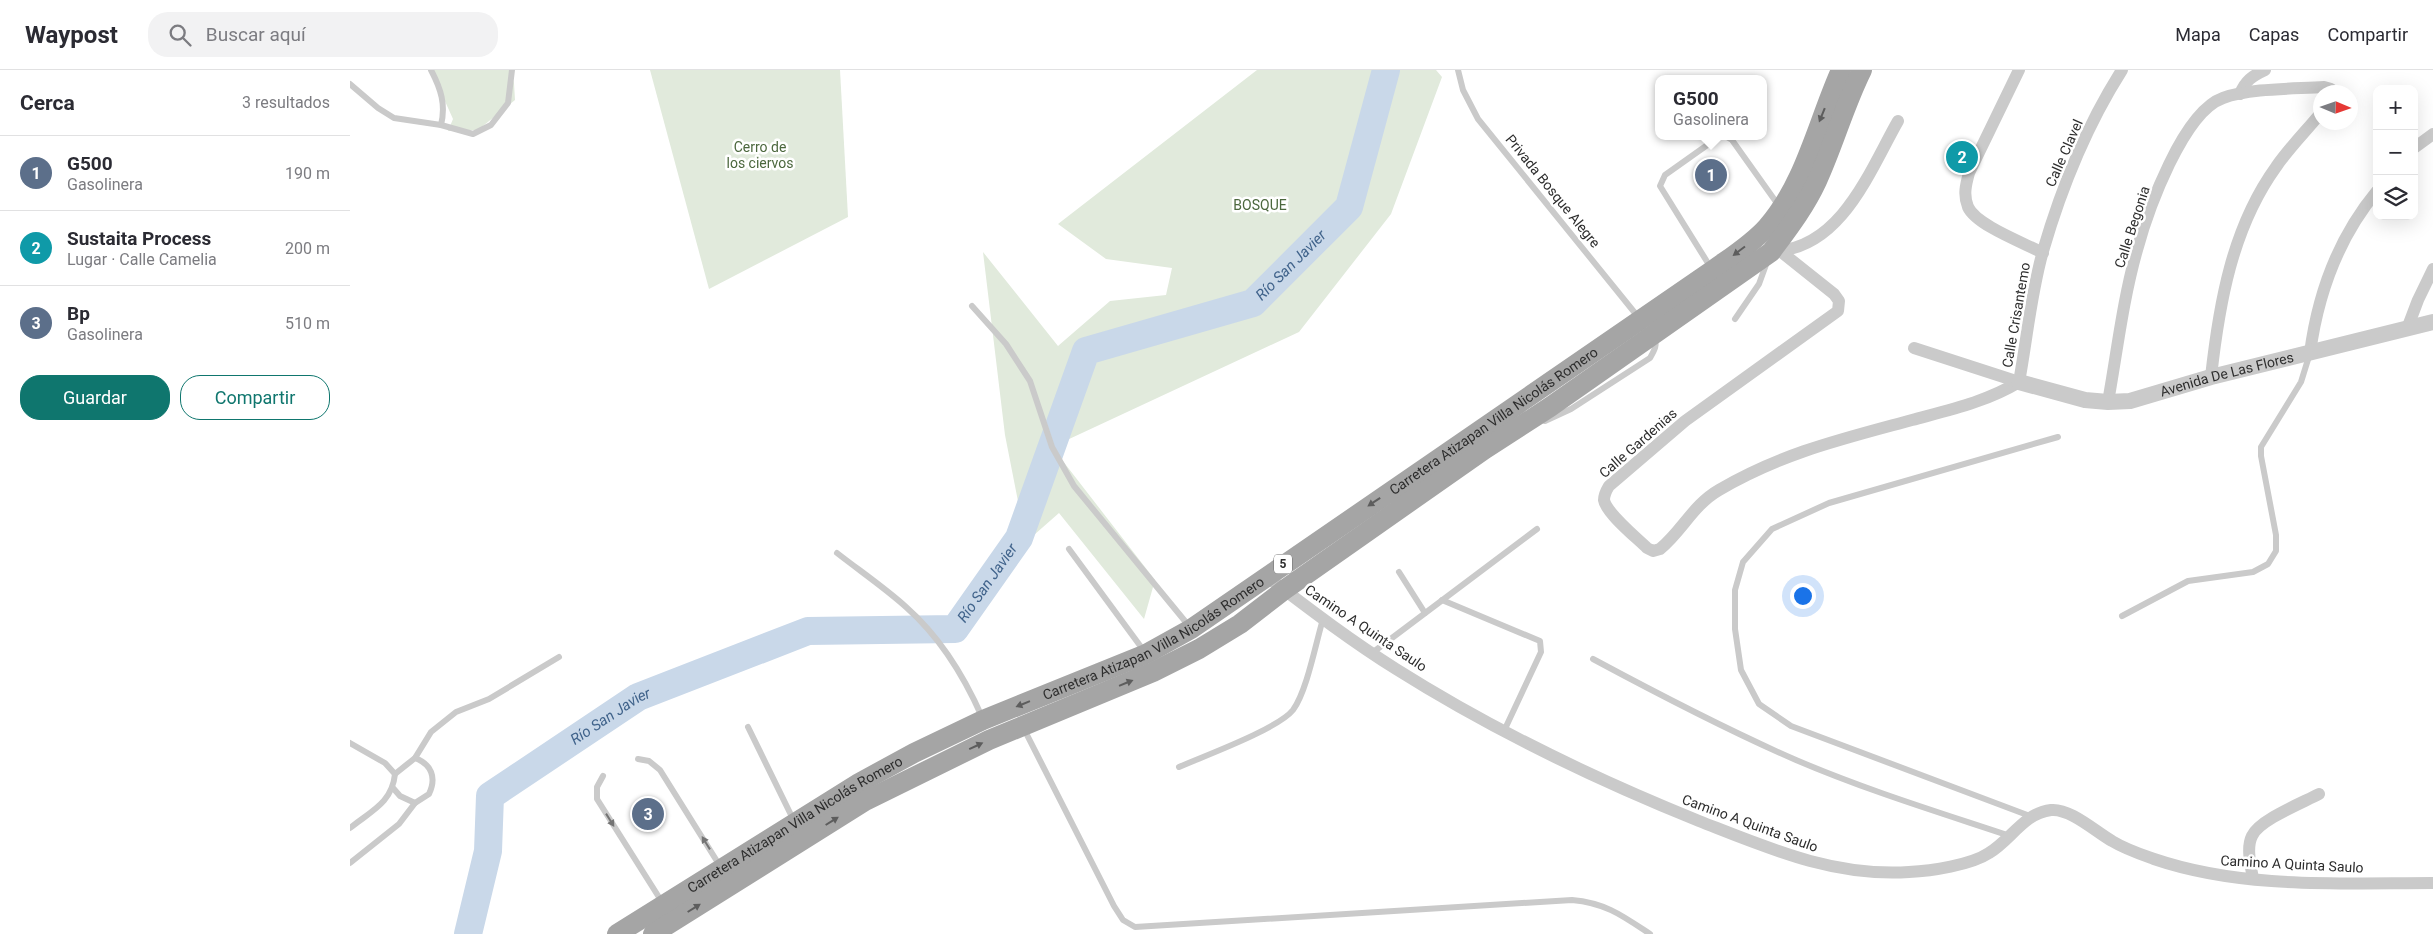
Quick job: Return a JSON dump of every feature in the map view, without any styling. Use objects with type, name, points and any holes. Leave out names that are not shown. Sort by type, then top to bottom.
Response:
[{"type":"main road","name":"Carretera Atizapan Villa Nicolás Romero","points":[[726,876],[795,822],[914,753],[983,720],[1146,654],[1191,629],[1234,614],[1284,590],[1485,449],[1550,407],[1766,228],[1781,209],[1799,173],[1841,70]]},
{"type":"main road","name":"Carretera Atizapan Villa Nicolás Romero","points":[[617,934],[668,912],[726,876],[865,800],[930,767],[1153,672],[1199,649],[1234,614],[1266,576],[1647,328],[1776,251],[1817,181],[1849,96],[1862,70]]},
{"type":"main road","name":"Carretera Atizapan Villa Nicolás Romero","points":[[653,934],[668,912]]},
{"type":"street","points":[[2018,70],[1969,173],[1964,190],[1968,206],[1976,218],[2043,253]]},
{"type":"street","name":"Calle Clavel","points":[[2043,253],[2075,160],[2122,70]]},
{"type":"street","points":[[2240,94],[2244,83],[2256,72]]},
{"type":"street","name":"Calle Begonia","points":[[2108,402],[2137,250],[2154,201],[2180,143],[2200,113],[2221,98],[2240,94],[2313,88]]},
{"type":"street","points":[[1776,251],[1806,242],[1829,228],[1849,207],[1898,121]]},
{"type":"street","points":[[2211,377],[2223,293],[2244,225],[2276,167],[2313,122]]},
{"type":"street","points":[[2418,145],[2433,134]]},
{"type":"street","points":[[2310,353],[2315,317],[2325,280],[2342,243],[2373,196]]},
{"type":"street","name":"Calle Gardenias","points":[[1776,251],[1834,294],[1839,301],[1838,311],[1705,406],[1609,486],[1604,494],[1604,502],[1609,510],[1647,548],[1653,551],[1660,549],[1701,502],[1771,463],[1803,450],[1986,399],[2019,382]]},
{"type":"street","name":"Calle Crisantemo","points":[[2019,382],[2043,253]]},
{"type":"street","points":[[2407,329],[2433,269]]},
{"type":"street","name":"Avenida De Las Flores","points":[[2019,382],[2085,400],[2130,401],[2211,377],[2433,322]]},
{"type":"street","points":[[1914,348],[2019,382]]},
{"type":"street","name":"Camino A Quinta Saulo","points":[[1266,576],[1397,670],[1504,731],[1646,799],[1767,848],[1813,863],[1859,872],[1911,872],[1955,865],[1988,855],[2012,836],[2030,816],[2053,809],[2078,819],[2115,843],[2153,859],[2202,873],[2253,879],[2318,883],[2433,883]]},
{"type":"street","points":[[2253,879],[2250,850],[2251,837],[2258,827],[2319,794]]},
{"type":"lane","points":[[432,70],[442,95],[444,110],[441,125]]},
{"type":"lane","points":[[350,84],[378,108],[394,118],[441,125],[473,134],[491,126],[508,103],[512,70]]},
{"type":"lane","name":"Privada Bosque Alegre","points":[[1458,70],[1463,90],[1478,119],[1647,328]]},
{"type":"lane","points":[[1713,270],[1660,186],[1665,175],[1714,140]]},
{"type":"lane","points":[[1732,140],[1781,209]]},
{"type":"lane","points":[[1735,319],[1759,284],[1776,251]]},
{"type":"lane","points":[[972,306],[1006,344],[1030,381],[1052,447],[1074,486],[1191,629]]},
{"type":"lane","points":[[2122,616],[2188,582],[2253,572],[2268,564],[2276,551],[2276,534],[2261,456],[2261,447],[2301,382],[2310,353]]},
{"type":"lane","points":[[2030,816],[1791,726],[1758,704],[1741,670],[1735,629],[1736,590],[1743,562],[1772,529],[1829,503],[2058,437]]},
{"type":"lane","points":[[1372,653],[1537,529]]},
{"type":"lane","points":[[1069,549],[1146,654]]},
{"type":"lane","points":[[837,553],[906,606],[929,629],[968,686],[983,720]]},
{"type":"lane","points":[[1399,572],[1425,613]]},
{"type":"lane","points":[[1442,600],[1535,637],[1540,641],[1541,652],[1504,731]]},
{"type":"lane","points":[[1179,767],[1275,725],[1293,711],[1302,692],[1323,618]]},
{"type":"lane","points":[[350,828],[389,797],[393,788],[395,774],[416,758],[430,732],[456,712],[488,699],[559,658]]},
{"type":"lane","points":[[1593,659],[1693,713],[1797,760],[1903,801],[2012,836]]},
{"type":"lane","points":[[1023,726],[1114,906],[1123,920],[1135,926],[1572,900],[1594,902],[1613,909],[1650,934]]},
{"type":"lane","points":[[748,727],[795,822]]},
{"type":"lane","points":[[350,743],[385,763],[395,774]]},
{"type":"lane","points":[[350,863],[398,824],[415,803],[429,794],[433,780],[432,770],[425,762],[416,758]]},
{"type":"lane","points":[[638,759],[649,761],[660,770],[726,876]]},
{"type":"lane","points":[[603,776],[597,787],[597,799],[668,912]]},
{"type":"lane","points":[[393,788],[400,796],[415,803]]},
{"type":"green space","points":[[431,70],[510,70],[514,83],[515,100],[478,130],[448,131],[453,119]]},
{"type":"green space","name":"Cerro de los ciervos","points":[[650,70],[840,70],[848,217],[709,289]]},
{"type":"green space","name":"BOSQUE","points":[[1257,70],[1436,70],[1442,77],[1391,214],[1299,332],[1052,447],[1155,580],[1144,619],[1059,513],[1026,542],[1005,435],[983,252],[1058,346],[1110,301],[1166,295],[1172,268],[1106,259],[1058,224]]},
{"type":"waterway","name":"Río San Javier","points":[[468,934],[488,851],[490,796],[638,697],[808,631],[955,629],[1019,538],[1086,351],[1253,303],[1349,207],[1386,70]]},
{"type":"place","name":"Sustaita Process","points":[[1962,157]]},
{"type":"place","name":"G500","points":[[1711,175]]},
{"type":"place","name":"Bp","points":[[648,814]]}]
